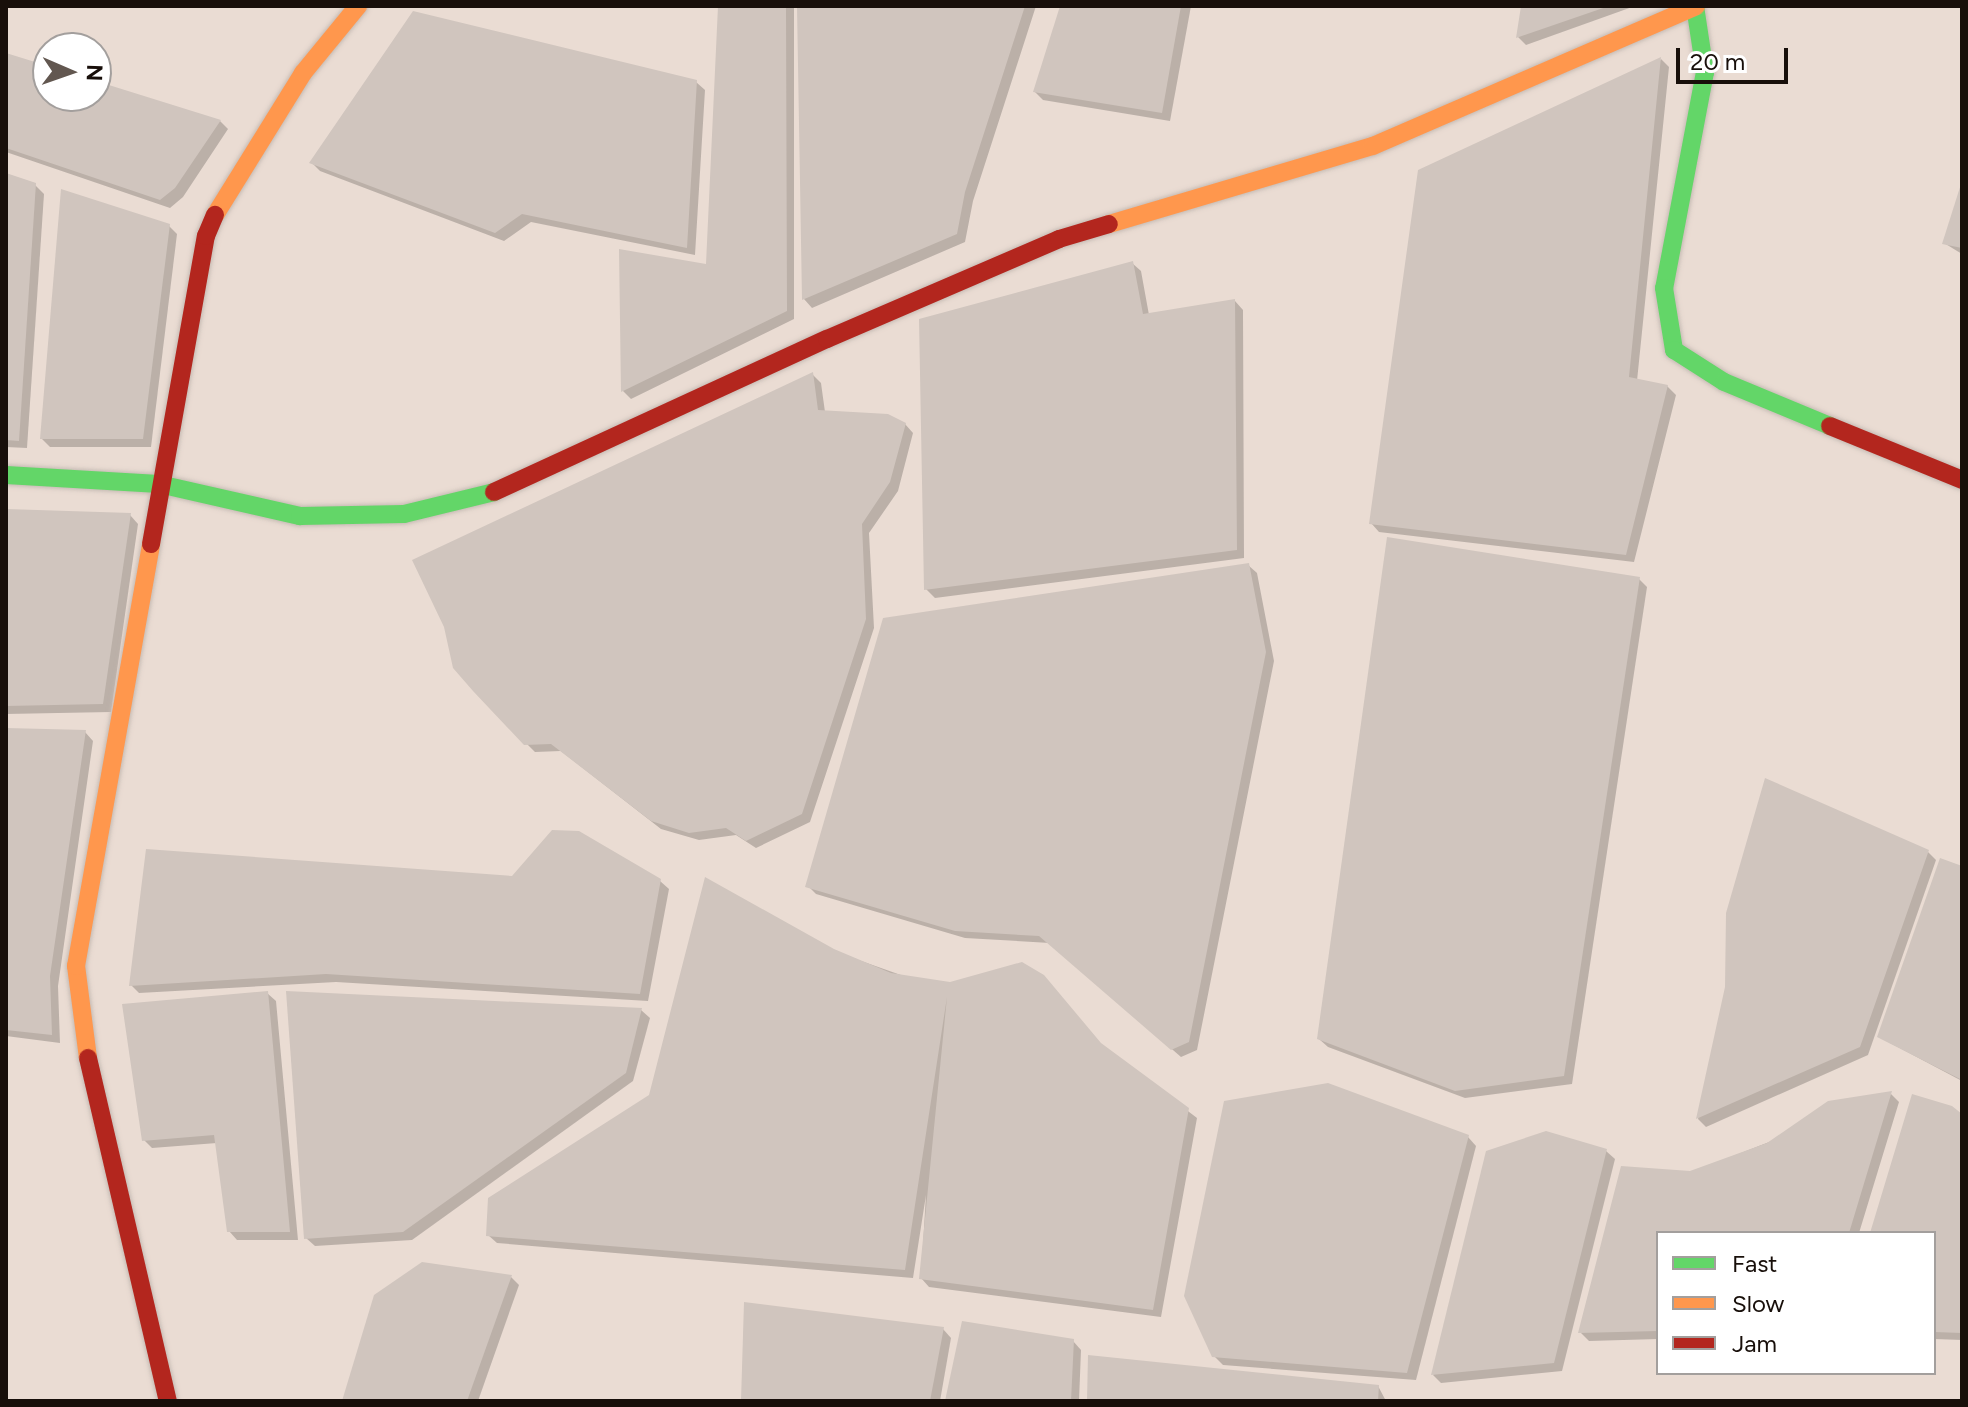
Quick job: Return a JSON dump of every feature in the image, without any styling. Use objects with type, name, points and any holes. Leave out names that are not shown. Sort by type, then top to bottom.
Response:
[{"type":"street","points":[[168,1401],[87,1056],[76,966],[159,484],[206,236],[224,195],[303,73],[358,6]]},
{"type":"street","points":[[6,475],[159,484],[300,516],[404,514],[501,490],[827,339],[1059,239],[1373,146],[1695,6],[1705,72],[1664,288],[1674,350],[1724,382],[1962,480]]},
{"type":"building","points":[[718,6],[786,6],[787,311],[621,392],[619,249],[706,264]]},
{"type":"building","points":[[797,6],[1025,6],[965,192],[957,234],[802,300]]},
{"type":"building","points":[[1060,6],[1181,6],[1162,113],[1033,92]]},
{"type":"building","points":[[1521,6],[1609,6],[1516,38]]},
{"type":"building","points":[[413,11],[697,80],[687,248],[522,214],[495,233],[309,163]]},
{"type":"building","points":[[6,53],[32,61],[32,112],[112,112],[112,86],[221,120],[175,188],[160,200],[6,148]]},
{"type":"building","points":[[1661,57],[1629,377],[1668,385],[1626,555],[1369,524],[1418,170]]},
{"type":"building","points":[[6,173],[36,183],[19,441],[6,440]]},
{"type":"building","points":[[1962,184],[1962,248],[1942,244]]},
{"type":"building","points":[[61,189],[170,224],[143,439],[40,439]]},
{"type":"building","points":[[1133,261],[1143,314],[1235,299],[1237,550],[924,590],[919,319]]},
{"type":"building","points":[[813,372],[818,410],[888,414],[906,423],[890,482],[862,524],[866,619],[802,814],[746,841],[726,828],[689,833],[651,821],[551,744],[524,745],[453,668],[444,627],[412,560]]},
{"type":"building","points":[[6,509],[131,513],[103,704],[6,706]]},
{"type":"building","points":[[1387,537],[1640,577],[1564,1076],[1455,1091],[1317,1039]]},
{"type":"building","points":[[1249,563],[1266,652],[1189,1042],[1171,1050],[1039,936],[955,931],[805,887],[883,618]]},
{"type":"building","points":[[6,728],[86,730],[50,976],[52,1035],[6,1030]]},
{"type":"building","points":[[1765,778],[1929,850],[1860,1047],[1696,1119],[1725,987],[1726,913]]},
{"type":"building","points":[[552,830],[579,831],[661,879],[640,994],[326,974],[129,986],[146,849],[512,876]]},
{"type":"building","points":[[1940,858],[1962,866],[1962,1080],[1877,1037]]},
{"type":"building","points":[[705,877],[834,949],[891,973],[950,982],[1022,962],[1044,975],[1101,1043],[1189,1108],[1153,1310],[919,1279],[947,997],[905,1270],[486,1236],[488,1198],[649,1095]]},
{"type":"building","points":[[268,991],[290,1232],[227,1232],[214,1135],[142,1141],[122,1004]]},
{"type":"building","points":[[286,991],[642,1008],[626,1073],[403,1232],[304,1239]]},
{"type":"building","points":[[1328,1083],[1469,1135],[1407,1373],[1212,1357],[1184,1296],[1224,1101]]},
{"type":"building","points":[[1892,1091],[1850,1231],[1656,1231],[1656,1331],[1578,1333],[1621,1166],[1690,1171],[1767,1143],[1828,1101]]},
{"type":"building","points":[[1912,1094],[1952,1106],[1962,1114],[1962,1333],[1936,1332],[1936,1231],[1871,1231]]},
{"type":"building","points":[[1546,1131],[1607,1149],[1554,1363],[1431,1375],[1486,1151]]},
{"type":"building","points":[[422,1262],[512,1275],[467,1401],[342,1401],[374,1295]]},
{"type":"building","points":[[744,1302],[944,1327],[930,1401],[741,1401]]},
{"type":"building","points":[[962,1321],[1074,1339],[1071,1401],[945,1401]]},
{"type":"building","points":[[1088,1355],[1379,1385],[1378,1401],[1087,1401]]},
{"type":"traffic: fast","points":[[1695,6],[1705,72],[1664,288],[1674,350],[1724,382],[1830,426]]},
{"type":"traffic: fast","points":[[6,475],[159,484],[300,516],[404,514],[494,492]]},
{"type":"traffic: slow","points":[[215,215],[303,73],[358,6]]},
{"type":"traffic: slow","points":[[1109,224],[1373,146],[1696,6]]},
{"type":"traffic: slow","points":[[88,1058],[76,966],[151,544]]},
{"type":"traffic: jam","points":[[151,544],[206,236],[215,215]]},
{"type":"traffic: jam","points":[[494,492],[827,339],[1059,239],[1109,224]]},
{"type":"traffic: jam","points":[[1830,426],[1962,480]]},
{"type":"traffic: jam","points":[[88,1058],[168,1401]]}]
